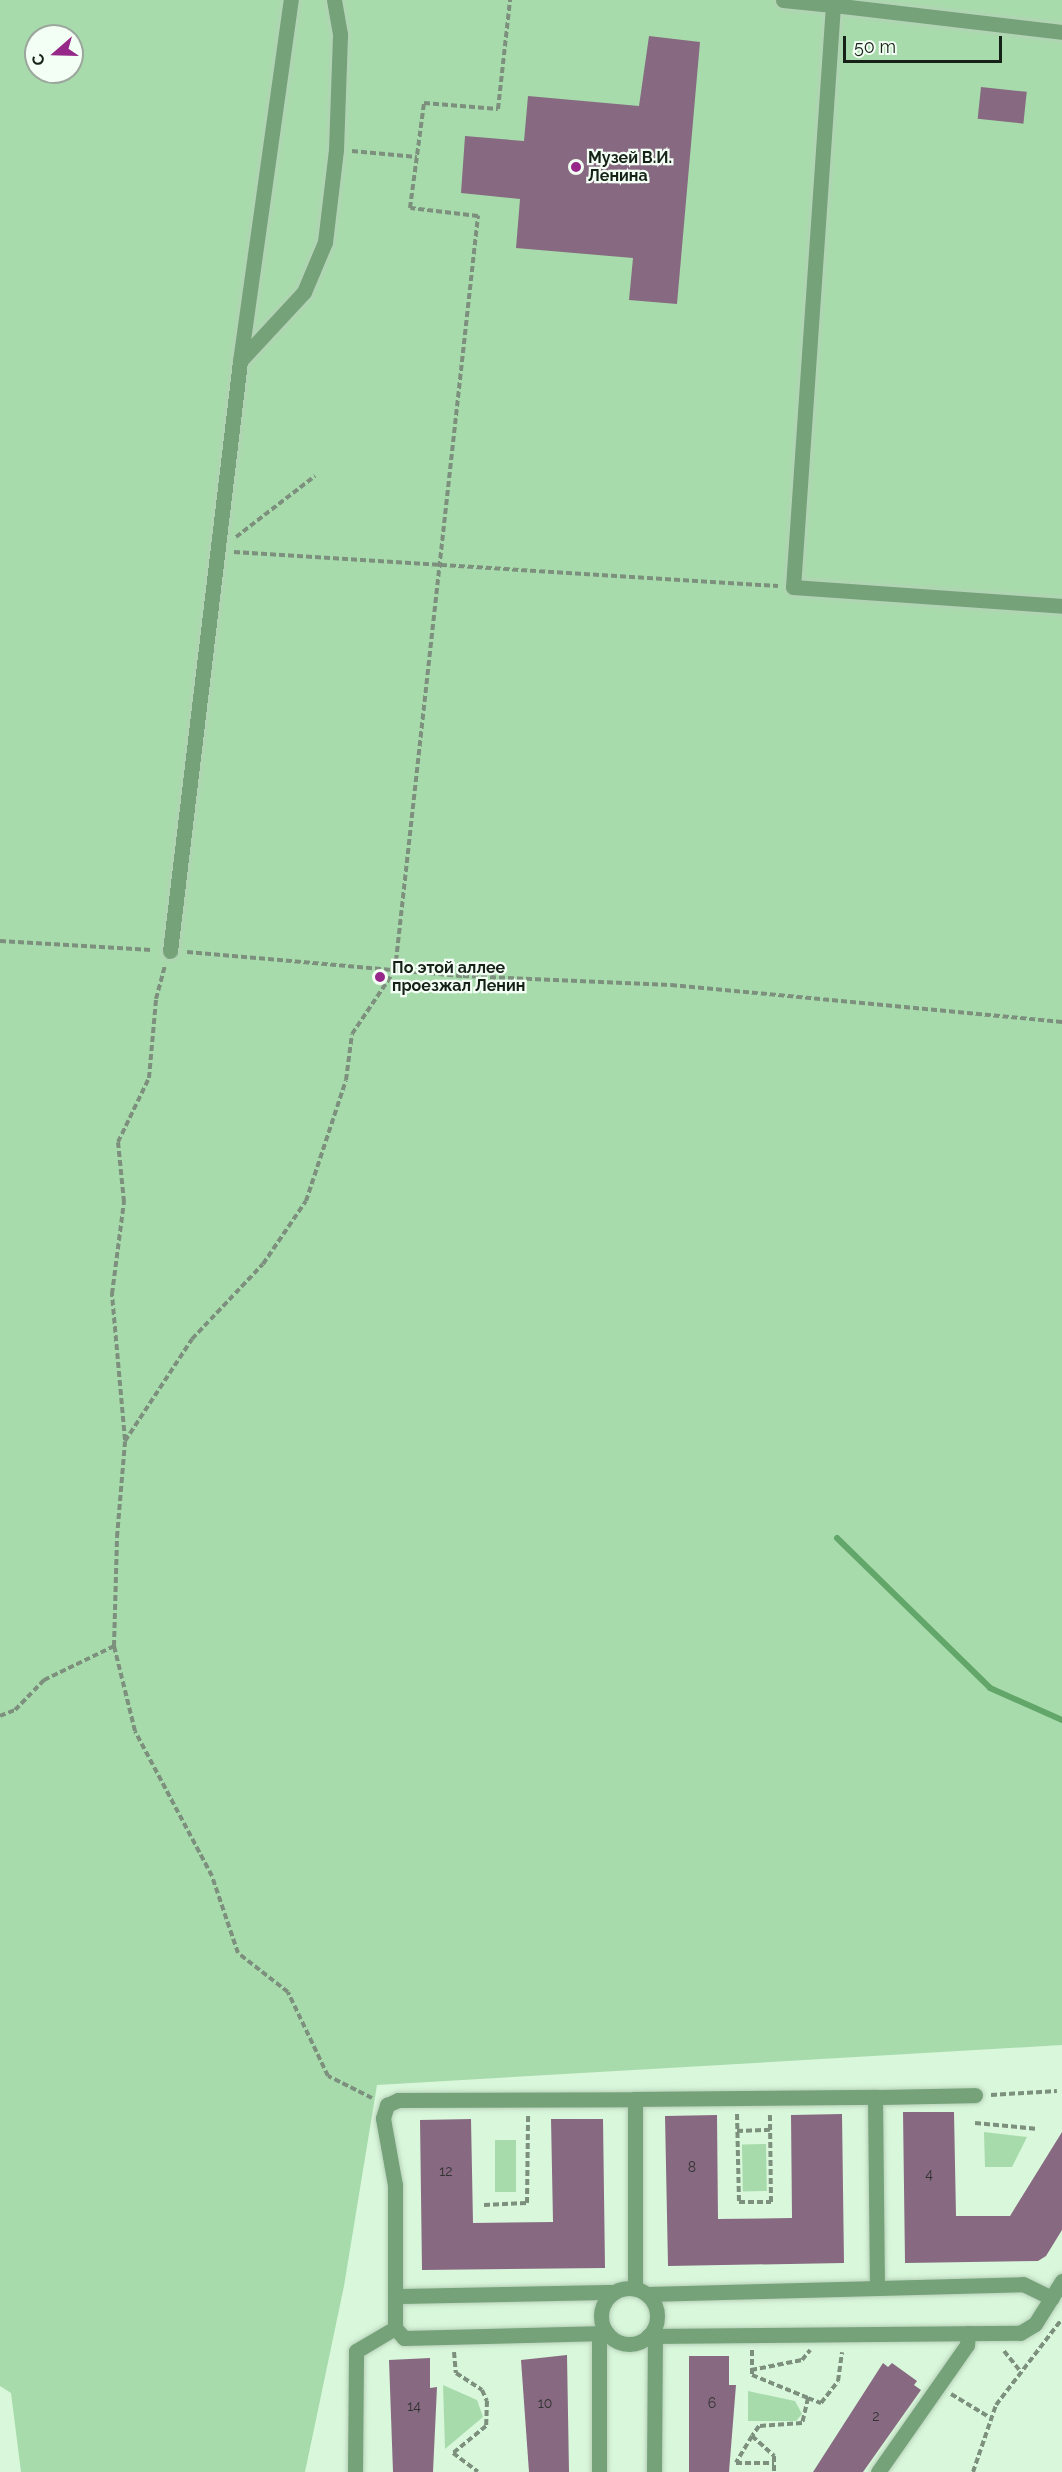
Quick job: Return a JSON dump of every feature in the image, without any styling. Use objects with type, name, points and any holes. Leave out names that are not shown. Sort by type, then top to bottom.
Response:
[{"type":"lane","points":[[170,951],[240,361],[291,0]]},
{"type":"lane","points":[[240,361],[304,292],[325,242],[336,150],[340,34],[334,0]]},
{"type":"lane","points":[[783,0],[1062,32]]},
{"type":"lane","points":[[833,5],[793,587],[1062,606]]},
{"type":"lane","points":[[975,2096],[398,2100],[387,2105],[383,2118],[395,2185],[395,2328],[404,2338],[603,2333],[628,2344],[652,2336],[1028,2331],[1062,2281]]},
{"type":"lane","points":[[875,2097],[877,2288]]},
{"type":"lane","points":[[635,2098],[641,2291],[657,2311],[652,2336],[654,2472]]},
{"type":"lane","points":[[395,2296],[1023,2284],[1052,2298]]},
{"type":"lane","points":[[599,2472],[603,2333],[601,2310],[613,2292]]},
{"type":"lane","points":[[356,2472],[356,2351],[395,2328]]},
{"type":"lane","points":[[878,2472],[967,2345],[968,2333]]},
{"type":"path","points":[[125,1441],[192,1339],[263,1264],[306,1200],[346,1080],[352,1034],[395,970],[478,216],[410,208],[424,103],[498,109],[510,0]]},
{"type":"path","points":[[336,150],[417,157]]},
{"type":"path","points":[[219,550],[315,476]]},
{"type":"path","points":[[219,550],[441,568],[793,587]]},
{"type":"path","points":[[0,942],[170,951],[395,970],[671,985],[1062,1022]]},
{"type":"path","points":[[170,951],[156,999],[149,1078],[118,1142],[124,1202],[112,1294],[125,1441],[114,1646],[135,1731],[212,1876],[238,1953],[288,1992],[328,2076],[387,2105]]},
{"type":"path","points":[[0,1716],[15,1710],[44,1680],[114,1646]]},
{"type":"path","points":[[975,2096],[1057,2091]]},
{"type":"path","points":[[737,2098],[739,2202],[771,2202],[770,2098]]},
{"type":"path","points":[[484,2205],[527,2203],[528,2099]]},
{"type":"path","points":[[975,2123],[1038,2129]]},
{"type":"path","points":[[737,2131],[770,2130]]},
{"type":"path","points":[[973,2472],[988,2417],[1020,2371],[1062,2319]]},
{"type":"path","points":[[999,2345],[1020,2371]]},
{"type":"path","points":[[454,2346],[456,2373],[482,2390],[487,2400],[486,2427],[453,2453],[478,2472]]},
{"type":"path","points":[[751,2370],[802,2360],[810,2346]]},
{"type":"path","points":[[752,2347],[751,2370],[755,2377],[821,2403],[838,2381],[843,2346]]},
{"type":"path","points":[[938,2386],[988,2417]]},
{"type":"path","points":[[774,2463],[736,2463],[759,2426],[802,2423],[808,2398]]},
{"type":"path","points":[[752,2436],[774,2463],[774,2472]]},
{"type":"green space","points":[[0,0],[1062,0],[1062,2045],[377,2085],[344,2286],[305,2472],[21,2472],[11,2393],[0,2386]]},
{"type":"green space","points":[[984,2132],[1027,2137],[1012,2167],[985,2167]]},
{"type":"green space","points":[[495,2140],[516,2140],[516,2192],[495,2192]]},
{"type":"green space","points":[[742,2144],[766,2144],[767,2191],[743,2191]]},
{"type":"green space","points":[[443,2385],[477,2400],[483,2417],[445,2449]]},
{"type":"green space","points":[[748,2391],[795,2401],[802,2414],[796,2421],[748,2421]]},
{"type":"building","name":"Музей В.И. Ленина","points":[[649,36],[700,42],[677,304],[629,300],[633,258],[516,248],[520,199],[461,193],[465,136],[524,141],[528,96],[639,106]]},
{"type":"building","points":[[981,87],[1027,92],[1023,124],[978,119]]},
{"type":"building","points":[[903,2112],[954,2112],[956,2216],[1010,2216],[1062,2132],[1062,2230],[1046,2256],[1038,2261],[905,2263]]},
{"type":"building","points":[[842,2114],[844,2263],[668,2266],[665,2116],[717,2115],[718,2219],[792,2218],[791,2115]]},
{"type":"building","points":[[471,2119],[473,2223],[553,2222],[551,2119],[603,2119],[605,2268],[422,2270],[420,2120]]},
{"type":"building","points":[[567,2355],[569,2472],[529,2472],[521,2360]]},
{"type":"building","points":[[689,2356],[729,2356],[729,2385],[736,2385],[729,2472],[689,2472]]},
{"type":"building","points":[[430,2358],[430,2388],[437,2387],[433,2472],[393,2472],[389,2360]]},
{"type":"building","points":[[883,2363],[888,2367],[892,2363],[917,2381],[914,2385],[921,2390],[863,2472],[813,2472]]},
{"type":"waterway","points":[[837,1538],[990,1688],[1062,1720]]},
{"type":"place","name":"Музей В.И. Ленина","points":[[576,167]]},
{"type":"place","name":"По этой аллее проезжал Ленин","points":[[380,977]]}]
